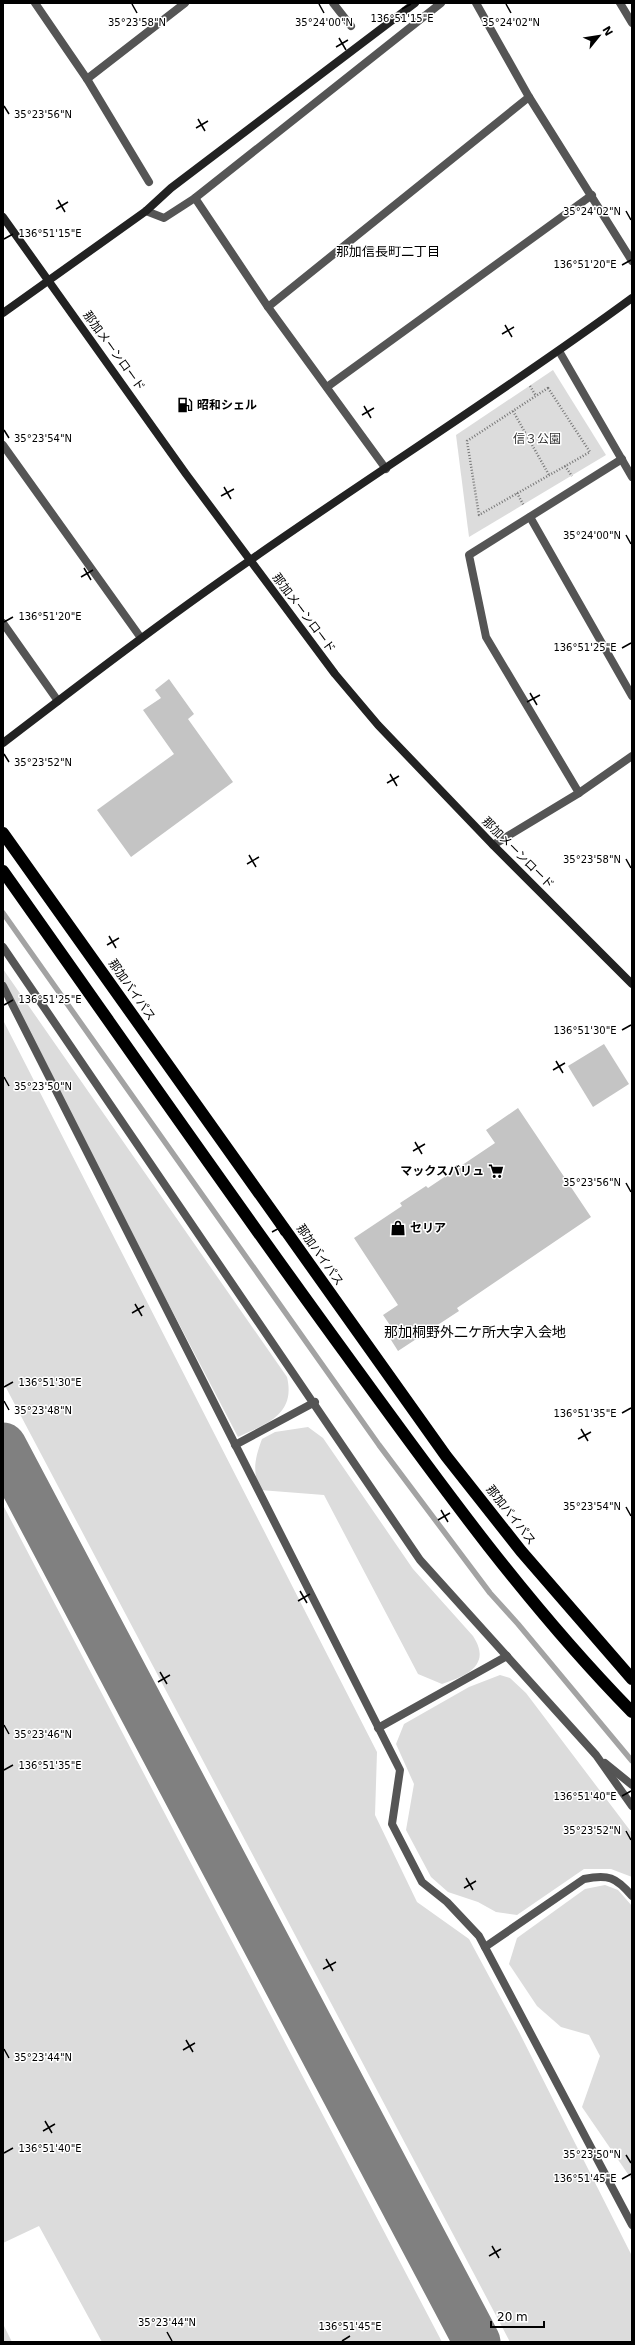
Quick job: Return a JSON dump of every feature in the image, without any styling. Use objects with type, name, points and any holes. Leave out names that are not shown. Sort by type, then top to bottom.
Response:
[{"type":"highway","name":"那加バイパス","points":[[3,832],[446,1456],[531,1563],[632,1679]]},
{"type":"highway","points":[[3,871],[305,1298],[426,1464],[477,1532],[564,1636],[632,1712]]},
{"type":"street","points":[[35,3],[87,79],[149,182]]},
{"type":"street","points":[[87,79],[185,3]]},
{"type":"street","points":[[333,3],[351,26]]},
{"type":"street","points":[[3,313],[146,211],[171,188],[415,3]]},
{"type":"street","points":[[146,211],[164,218],[195,198],[442,3]]},
{"type":"street","points":[[476,3],[529,97],[632,260]]},
{"type":"street","points":[[620,3],[632,23]]},
{"type":"street","points":[[268,306],[529,97]]},
{"type":"street","points":[[327,387],[592,195]]},
{"type":"street","points":[[195,198],[268,306],[386,469]]},
{"type":"street","name":"那加メーンロード","points":[[3,217],[305,636],[378,725],[493,844],[632,984]]},
{"type":"street","points":[[3,743],[141,638],[249,560],[559,352],[632,298]]},
{"type":"street","points":[[559,352],[632,477]]},
{"type":"street","points":[[3,445],[141,638]]},
{"type":"street","points":[[579,793],[486,637],[469,555],[622,459]]},
{"type":"street","points":[[530,517],[632,696]]},
{"type":"street","points":[[3,623],[58,700]]},
{"type":"street","points":[[493,844],[579,793],[632,756]]},
{"type":"street","points":[[3,947],[315,1402],[420,1560],[596,1755],[632,1806]]},
{"type":"street","points":[[3,986],[400,1770],[392,1824],[422,1882],[447,1902],[479,1936],[632,2224]]},
{"type":"street","points":[[235,1445],[315,1402]]},
{"type":"street","points":[[378,1728],[507,1656]]},
{"type":"street","points":[[596,1755],[632,1785]]},
{"type":"street","points":[[485,1947],[584,1879],[603,1875],[621,1883],[632,1896]]},
{"type":"path","points":[[548,388],[590,452],[479,515],[467,441],[513,411],[548,388]]},
{"type":"path","points":[[513,411],[549,475]]},
{"type":"green space","name":"信３公園","points":[[553,370],[606,455],[469,537],[456,435]]},
{"type":"green space","points":[[3,969],[287,1377],[289,1390],[287,1401],[283,1409],[268,1422],[238,1437],[3,986]]},
{"type":"green space","points":[[3,1020],[377,1752],[375,1815],[417,1902],[469,1939],[519,2032],[632,2256],[632,2342],[510,2342],[3,1382]]},
{"type":"green space","points":[[308,1427],[323,1438],[413,1569],[473,1636],[478,1646],[480,1655],[474,1668],[468,1673],[442,1684],[418,1674],[324,1495],[260,1490],[256,1477],[255,1464],[262,1439],[275,1432]]},
{"type":"green space","points":[[3,1505],[442,2342],[102,2342],[39,2226],[3,2243]]},
{"type":"green space","points":[[500,1675],[510,1678],[526,1693],[632,1833],[632,1877],[611,1869],[584,1869],[517,1915],[496,1912],[478,1902],[448,1892],[431,1877],[406,1830],[414,1784],[396,1744],[404,1724],[469,1687]]},
{"type":"green space","points":[[605,1885],[618,1890],[632,1906],[632,2180],[582,2107],[600,2056],[589,2035],[561,2027],[537,2006],[509,1964],[517,1938],[585,1889]]},
{"type":"green space","points":[[3,2324],[12,2342],[3,2342]]},
{"type":"building","points":[[169,679],[194,714],[188,719],[233,782],[131,857],[97,810],[174,754],[143,710],[161,698],[155,690]]},
{"type":"building","points":[[604,1044],[629,1084],[593,1107],[568,1066]]},
{"type":"building","points":[[518,1108],[591,1217],[457,1308],[459,1311],[398,1351],[386,1332],[392,1328],[383,1315],[398,1305],[354,1238],[402,1206],[400,1203],[426,1186],[428,1188],[495,1143],[486,1130]]},
{"type":"waterway","points":[[3,913],[379,1445],[490,1593],[518,1624],[632,1761]]},
{"type":"taxiway","points":[[3,1446],[477,2342]]},
{"type":"place","name":"昭和シェル","points":[[185,405]]},
{"type":"place","name":"マックスバリュ","points":[[496,1171]]},
{"type":"place","name":"セリア","points":[[398,1228]]},
{"type":"district","name":"那加信長町二丁目","points":[[388,251]]},
{"type":"district","name":"那加桐野外二ケ所大字入会地","points":[[475,1332]]}]
